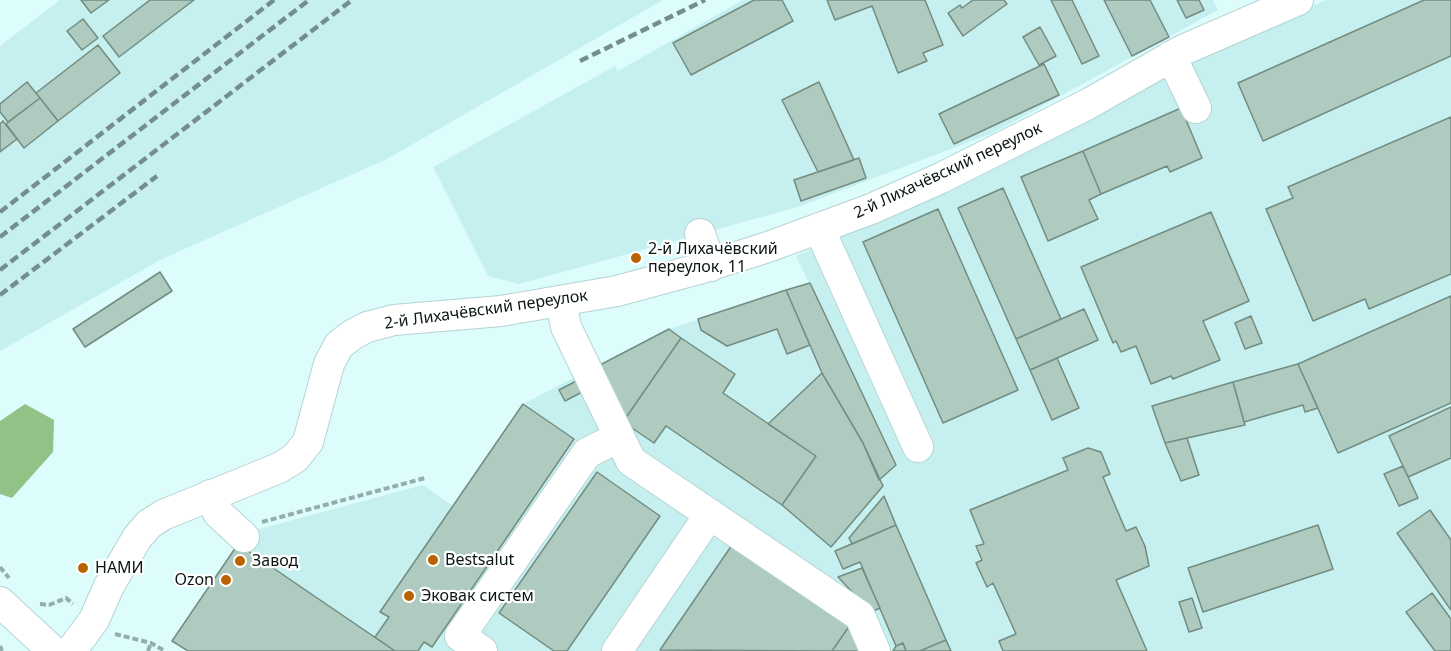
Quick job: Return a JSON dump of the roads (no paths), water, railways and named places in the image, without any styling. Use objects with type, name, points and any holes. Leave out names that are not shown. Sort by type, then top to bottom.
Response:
[{"type":"street","name":"2-й Лихачёвский переулок","points":[[71,651],[94,620],[137,537],[149,524],[163,515],[279,468],[295,458],[308,442],[329,364],[339,345],[367,327],[394,320],[501,311],[561,301],[617,291],[711,266],[819,228],[889,186],[941,178],[1088,104],[1171,56],[1298,0]]},
{"type":"street","points":[[1171,56],[1196,108]]},
{"type":"street","points":[[819,228],[918,447]]},
{"type":"street","points":[[700,234],[711,266]]},
{"type":"street","points":[[561,301],[566,327],[630,461],[860,616],[875,651]]},
{"type":"street","points":[[482,651],[460,636],[587,453],[619,437]]},
{"type":"street","points":[[210,495],[218,513],[244,537]]},
{"type":"street","points":[[617,651],[710,514]]},
{"type":"street","points":[[6,592],[52,651]]},
{"type":"railway","points":[[0,212],[274,0]]},
{"type":"railway","points":[[0,237],[309,0]]},
{"type":"railway","points":[[0,270],[352,0]]},
{"type":"railway","points":[[580,61],[705,0]]},
{"type":"railway","points":[[0,295],[157,176]]},
{"type":"place","name":"2-й Лихачёвский переулок, 11","points":[[636,258]]},
{"type":"place","name":"Bestsalut","points":[[433,560]]},
{"type":"place","name":"Завод","points":[[240,561]]},
{"type":"place","name":"НАМИ","points":[[83,568]]},
{"type":"place","name":"Ozon","points":[[226,580]]},
{"type":"place","name":"Эковак систем","points":[[409,596]]}]
